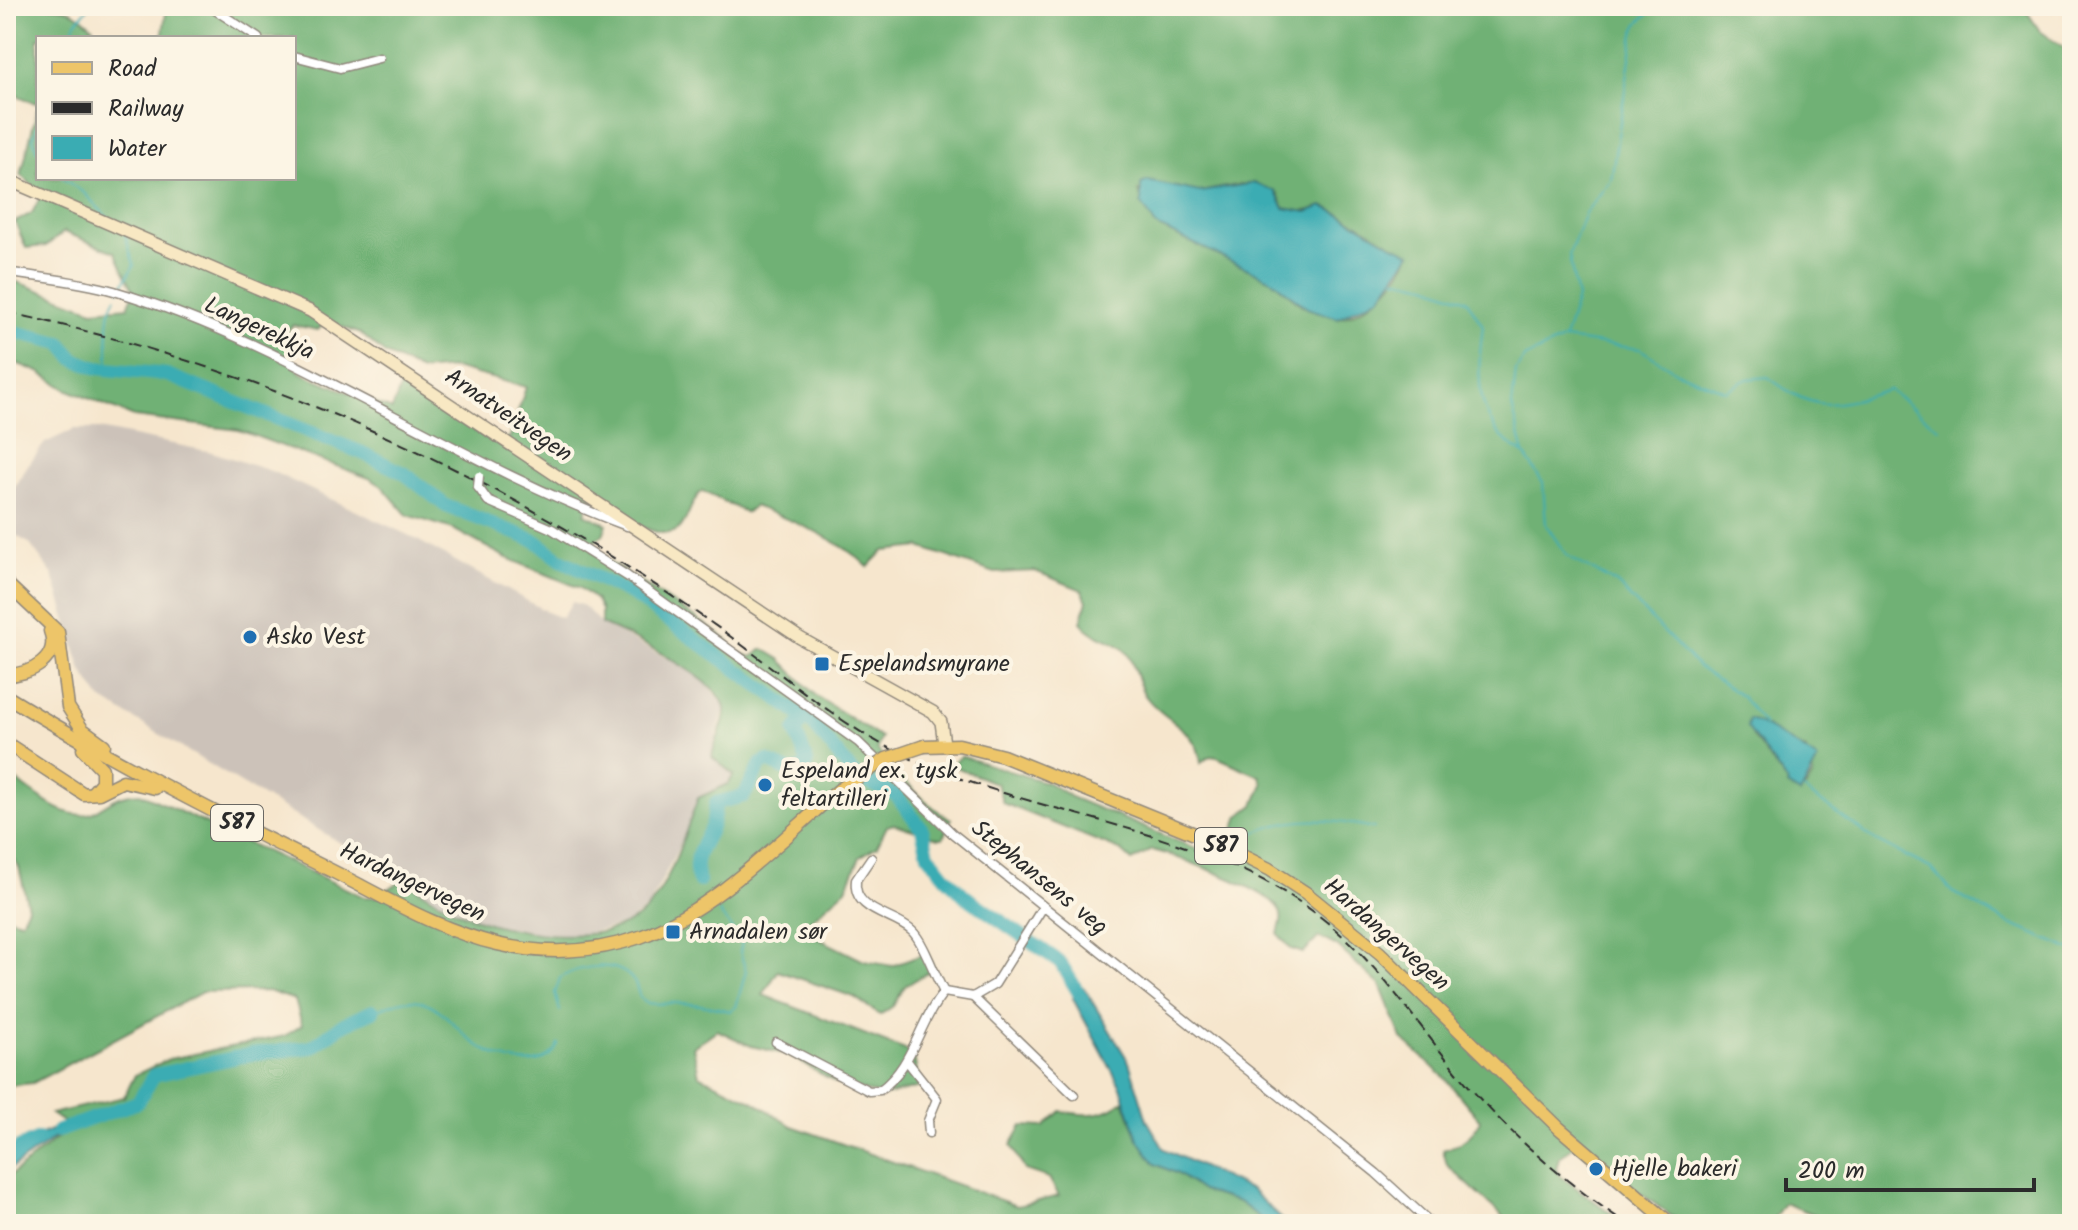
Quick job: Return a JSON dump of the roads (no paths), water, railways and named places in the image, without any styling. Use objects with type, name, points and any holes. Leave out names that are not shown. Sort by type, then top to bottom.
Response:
[{"type":"main road","name":"Arnatveitvegen","points":[[6,179],[310,311],[819,650],[933,712],[941,722],[944,744]]},
{"type":"main road","name":"587","points":[[6,583],[46,621],[61,641],[66,698],[82,729],[112,750],[190,792],[219,814]]},
{"type":"main road","points":[[6,675],[30,670],[48,657],[53,636],[46,621]]},
{"type":"main road","name":"Hardangervegen","points":[[6,696],[219,814],[457,931],[510,947],[570,951],[640,937],[685,914],[839,790],[886,759],[924,746],[944,744],[1003,756],[1153,817],[1269,869],[1306,893],[1380,953],[1583,1150],[1671,1224]]},
{"type":"main road","name":"587","points":[[6,696],[22,713],[99,761],[102,782],[92,794]]},
{"type":"main road","points":[[6,743],[69,787],[92,794]]},
{"type":"main road","name":"587","points":[[92,794],[123,781],[141,782],[219,821],[263,836]]},
{"type":"street","points":[[209,6],[255,36]]},
{"type":"street","points":[[296,57],[340,68],[379,58]]},
{"type":"street","name":"Langerekkja","points":[[6,272],[90,285],[168,310],[323,381],[481,460],[638,530]]},
{"type":"street","name":"Stephansens veg","points":[[481,460],[478,487],[488,501],[552,529],[627,576],[858,742],[952,833],[1376,1173],[1432,1224]]},
{"type":"street","points":[[871,858],[856,880],[857,896],[912,930],[944,992]]},
{"type":"street","points":[[973,997],[995,984],[1043,907]]},
{"type":"street","points":[[944,992],[973,997],[1074,1095]]},
{"type":"street","points":[[776,1042],[869,1091],[884,1088],[907,1061],[931,1009],[944,992]]},
{"type":"street","points":[[907,1061],[937,1099],[928,1121],[929,1133]]},
{"type":"water","points":[[1148,181],[1200,192],[1254,183],[1275,191],[1284,208],[1307,212],[1322,206],[1411,253],[1380,297],[1338,318],[1307,308],[1272,280],[1156,226],[1141,203],[1141,184]]},
{"type":"water","points":[[1749,719],[1818,760],[1800,794],[1787,786],[1788,783],[1747,727]]},
{"type":"water","points":[[1078,984],[1084,988],[1129,1062],[1147,1120],[1164,1149],[1251,1190],[1287,1224],[1268,1224],[1239,1202],[1202,1191],[1178,1174],[1155,1164],[1138,1139],[1121,1087],[1073,999]]},
{"type":"water","points":[[76,1123],[6,1172],[6,1161],[30,1142],[46,1132]]},
{"type":"waterway","points":[[71,36],[76,22],[90,6]]},
{"type":"waterway","points":[[1564,339],[1577,298],[1569,255],[1585,213],[1611,180],[1634,33],[1637,25],[1655,6]]},
{"type":"waterway","points":[[36,130],[33,138],[36,146]]},
{"type":"waterway","points":[[65,180],[84,193],[109,219]]},
{"type":"waterway","points":[[119,291],[134,265],[125,235]]},
{"type":"waterway","points":[[1395,278],[1427,285],[1467,300],[1483,326],[1479,363],[1482,398],[1487,414],[1495,429],[1523,453]]},
{"type":"waterway","points":[[107,370],[109,315],[116,297]]},
{"type":"waterway","points":[[6,330],[61,343],[74,359],[97,368],[167,375],[360,452],[404,473],[446,506],[536,541],[561,560],[634,596],[813,724],[855,776],[897,796],[922,829],[928,854],[945,876],[965,896],[1060,962],[1083,1000]]},
{"type":"waterway","points":[[1764,725],[1742,697],[1698,667],[1617,584],[1567,556],[1546,525],[1543,483],[1524,454],[1512,406],[1516,371],[1524,358],[1564,339],[1640,349],[1677,372],[1726,391],[1747,379],[1768,377],[1800,397],[1826,404],[1889,390],[1940,429]]},
{"type":"waterway","points":[[699,881],[696,861],[711,827],[716,803],[744,796],[761,764],[767,761],[791,772],[805,768],[807,761],[795,731],[804,719]]},
{"type":"waterway","points":[[1804,790],[1876,841],[1932,869],[1952,892],[2010,924],[2072,950]]},
{"type":"waterway","points":[[1234,843],[1268,827],[1302,821],[1374,828]]},
{"type":"waterway","points":[[560,1011],[555,993],[560,978],[577,970],[599,967],[609,967],[628,975],[635,983],[641,1000],[647,1003],[694,1004],[730,1011],[736,1007],[746,971],[740,952],[742,942],[719,912]]},
{"type":"waterway","points":[[373,1011],[400,1001],[429,1004],[486,1050],[520,1062],[542,1060],[558,1044]]},
{"type":"waterway","points":[[58,1131],[138,1102],[154,1075],[252,1054],[312,1047],[344,1024],[373,1011]]},
{"type":"waterway","points":[[6,1163],[19,1148],[39,1139]]},
{"type":"railway","points":[[6,312],[167,354],[324,410],[401,443],[549,519],[620,562],[715,626],[841,719],[903,755],[1005,793],[1165,840],[1265,881],[1333,927],[1372,966],[1495,1115],[1558,1173],[1627,1224]]},
{"type":"place","name":"Asko Vest","points":[[250,637]]},
{"type":"place","name":"Espelandsmyrane","points":[[822,664]]},
{"type":"place","name":"Espeland ex. tysk feltartilleri","points":[[765,785]]},
{"type":"place","name":"Arnadalen sør","points":[[673,932]]},
{"type":"place","name":"Hjelle bakeri","points":[[1596,1169]]}]
